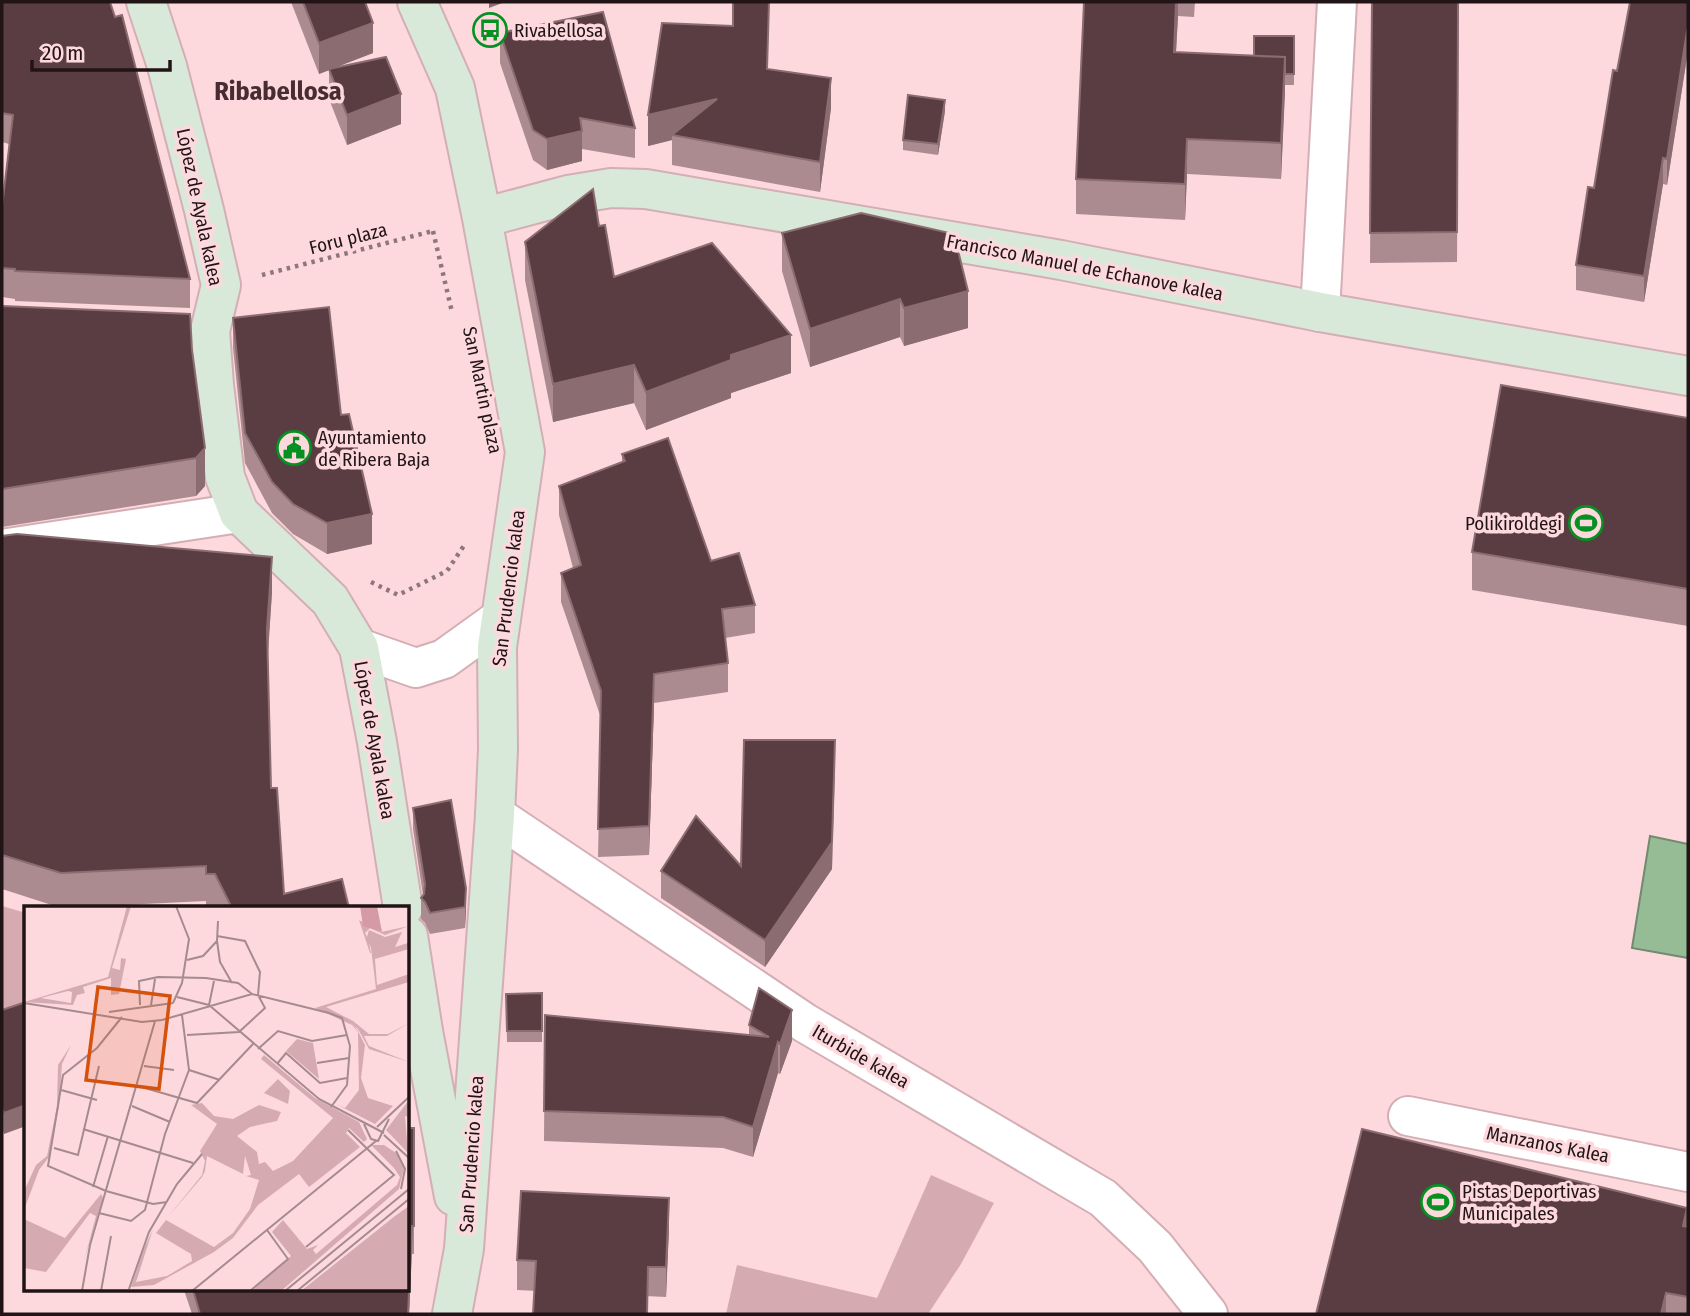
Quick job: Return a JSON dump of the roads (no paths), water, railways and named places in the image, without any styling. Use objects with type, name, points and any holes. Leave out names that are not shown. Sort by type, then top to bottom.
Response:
[{"type":"street","name":"López de Ayala kalea","points":[[146,2],[167,66],[221,285],[210,331],[225,477],[239,513],[330,600],[359,648],[403,906]]},
{"type":"street","name":"San Prudencio kalea","points":[[417,2],[455,88],[525,452],[497,647],[498,749],[495,815],[464,1250],[452,1314]]},
{"type":"street","points":[[1320,312],[1337,2]]},
{"type":"street","name":"Francisco Manuel de Echanove kalea","points":[[482,218],[568,195],[611,188],[646,190],[1061,260],[1320,312],[1687,370]]},
{"type":"street","points":[[170,329],[210,331]]},
{"type":"street","points":[[2,549],[239,513]]},
{"type":"street","points":[[359,648],[416,668],[444,659],[501,618]]},
{"type":"street","name":"Iturbide kalea","points":[[495,815],[805,1023],[1103,1198],[1155,1247],[1208,1314]]},
{"type":"street","points":[[410,949],[464,1250]]},
{"type":"street","name":"Manzanos Kalea","points":[[1408,1116],[1688,1172]]},
{"type":"place","name":"Rivabellosa","points":[[490,30]]},
{"type":"place","name":"Ayuntamiento de Ribera Baja","points":[[294,448]]},
{"type":"place","name":"Polikiroldegi","points":[[1586,523]]},
{"type":"place","name":"Pistas Deportivas Municipales","points":[[1438,1202]]},
{"type":"district","name":"Ribabellosa","points":[[278,91]]}]
